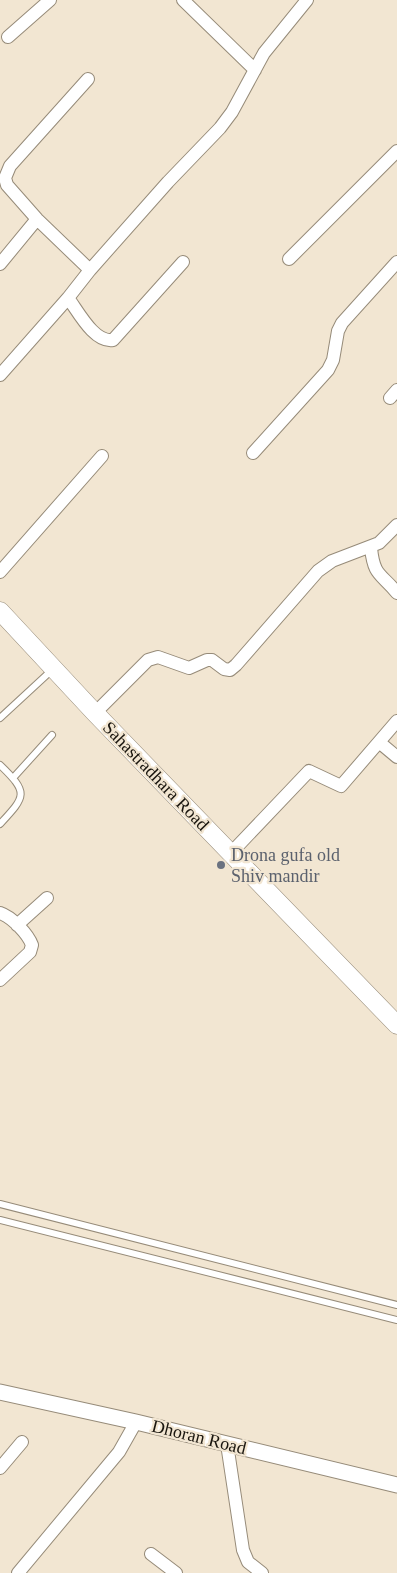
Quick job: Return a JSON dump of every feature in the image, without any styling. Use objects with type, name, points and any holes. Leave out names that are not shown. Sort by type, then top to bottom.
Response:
[{"type":"main road","name":"Sahastradhara Road","points":[[0,611],[95,713],[397,1025]]},
{"type":"street","points":[[29,0],[38,10]]},
{"type":"street","points":[[8,36],[50,0]]},
{"type":"street","points":[[183,0],[254,70]]},
{"type":"street","points":[[0,375],[168,182],[220,128],[232,112],[264,53],[307,0]]},
{"type":"street","points":[[88,79],[3,176],[7,185],[37,219],[90,270]]},
{"type":"street","points":[[289,259],[397,151]]},
{"type":"street","points":[[0,264],[37,219]]},
{"type":"street","points":[[68,298],[90,329],[102,339],[107,341],[113,340],[183,262]]},
{"type":"street","points":[[253,453],[324,376],[333,360],[338,331],[342,323],[397,262]]},
{"type":"street","points":[[0,572],[102,456]]},
{"type":"street","points":[[95,713],[140,665],[153,658],[166,659],[189,668],[207,660],[212,660],[224,669],[230,670],[318,571],[338,558],[371,548],[383,540],[397,525]]},
{"type":"street","points":[[371,548],[372,563],[375,569],[397,593]]},
{"type":"street","points":[[231,853],[309,771],[341,786],[397,721]]},
{"type":"street","points":[[379,742],[397,757]]},
{"type":"street","points":[[16,925],[47,898]]},
{"type":"street","points":[[0,913],[6,915],[32,943],[32,948],[0,980]]},
{"type":"street","name":"Dhoran Road","points":[[0,1392],[136,1422],[397,1485]]},
{"type":"street","points":[[18,1573],[119,1452],[136,1422]]},
{"type":"street","points":[[0,1468],[22,1442]]},
{"type":"street","points":[[226,1444],[243,1550],[248,1562],[262,1573]]},
{"type":"street","points":[[150,1554],[176,1573]]},
{"type":"lane","points":[[0,718],[53,669]]},
{"type":"lane","points":[[13,778],[52,735]]},
{"type":"lane","points":[[0,765],[13,778],[20,789],[20,802],[0,824]]},
{"type":"lane","points":[[0,1204],[397,1305]]},
{"type":"lane","points":[[0,1220],[397,1320]]},
{"type":"place","name":"Drona gufa old Shiv mandir","points":[[221,865]]}]
